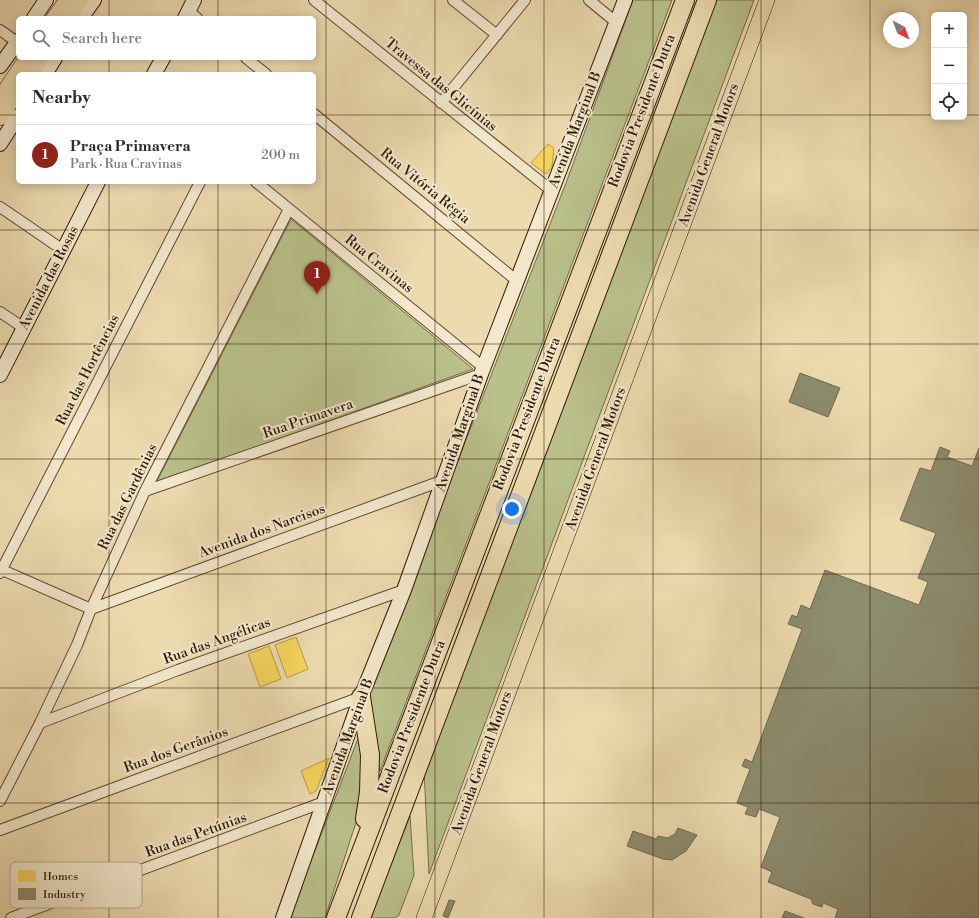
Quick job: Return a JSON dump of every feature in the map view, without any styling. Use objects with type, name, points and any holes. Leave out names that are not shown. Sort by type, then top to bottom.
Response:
[{"type":"highway","name":"Rodovia Presidente Dutra","points":[[336,918],[684,0]]},
{"type":"highway","name":"Rodovia Presidente Dutra","points":[[361,918],[707,0]]},
{"type":"highway","points":[[360,854],[369,792],[370,755],[361,697]]},
{"type":"main road","points":[[55,16],[67,0]]},
{"type":"main road","points":[[69,16],[80,0]]},
{"type":"main road","name":"Avenida General Motors","points":[[424,918],[767,0]]},
{"type":"main road","points":[[18,72],[26,60]]},
{"type":"main road","points":[[31,72],[40,60]]},
{"type":"main road","points":[[0,98],[16,74]]},
{"type":"main road","points":[[0,118],[16,94]]},
{"type":"street","points":[[35,16],[46,0]]},
{"type":"street","points":[[82,16],[94,0]]},
{"type":"street","name":"Travessa das Glicínias","points":[[314,0],[441,103],[552,190]]},
{"type":"street","points":[[453,0],[497,35]]},
{"type":"street","points":[[441,103],[525,0]]},
{"type":"street","points":[[589,0],[617,23]]},
{"type":"street","name":"Avenida Marginal B","points":[[283,918],[361,697],[404,590],[482,371],[625,0]]},
{"type":"street","points":[[0,30],[16,40]]},
{"type":"street","points":[[0,66],[16,42]]},
{"type":"street","points":[[45,72],[54,60]]},
{"type":"street","points":[[155,72],[162,60]]},
{"type":"street","points":[[248,60],[264,72]]},
{"type":"street","name":"Rua Vitória Régia","points":[[316,116],[517,281]]},
{"type":"street","points":[[0,144],[16,119]]},
{"type":"street","name":"Avenida das Rosas","points":[[0,375],[97,184]]},
{"type":"street","name":"Rua das Hortências","points":[[0,571],[199,184]]},
{"type":"street","name":"Rua Cravinas","points":[[259,184],[482,371]]},
{"type":"street","points":[[0,207],[63,250]]},
{"type":"street","name":"Rua das Gardênias","points":[[0,801],[40,723],[145,491],[290,209]]},
{"type":"street","points":[[0,312],[24,328]]},
{"type":"street","name":"Rua Primavera","points":[[145,491],[482,371]]},
{"type":"street","name":"Avenida dos Narcisos","points":[[91,609],[444,480]]},
{"type":"street","points":[[0,571],[91,609]]},
{"type":"street","name":"Rua das Angélicas","points":[[40,723],[178,670],[404,590]]},
{"type":"street","name":"Rua dos Gerânios","points":[[0,830],[361,697]]},
{"type":"street","name":"Rua das Petúnias","points":[[142,869],[324,802]]},
{"type":"street","name":"Rua das Petúnias","points":[[10,918],[37,908]]},
{"type":"green space","points":[[633,0],[672,0],[380,771],[369,715],[367,694],[566,183]]},
{"type":"green space","points":[[715,0],[754,0],[429,874],[424,769]]},
{"type":"green space","points":[[291,219],[473,369],[156,483]]},
{"type":"green space","points":[[359,736],[364,757],[362,804],[325,918],[289,918]]},
{"type":"green space","points":[[410,816],[414,875],[399,915],[395,918],[370,918]]},
{"type":"building: Homes","points":[[548,144],[554,148],[552,166],[546,174],[531,163]]},
{"type":"building: Homes","points":[[296,637],[308,669],[287,678],[275,645]]},
{"type":"building: Homes","points":[[269,646],[281,679],[260,687],[248,654]]},
{"type":"building: Homes","points":[[329,758],[316,791],[310,794],[301,771]]},
{"type":"building: Industry","points":[[800,373],[840,388],[828,417],[789,402]]},
{"type":"building: Industry","points":[[940,447],[950,451],[947,457],[972,466],[979,448],[979,918],[835,918],[838,909],[823,903],[822,907],[813,904],[811,899],[768,882],[772,872],[761,867],[780,817],[759,809],[756,817],[745,814],[748,807],[737,803],[750,769],[742,766],[745,759],[752,762],[802,629],[788,624],[792,615],[797,617],[801,605],[810,609],[825,570],[919,605],[928,582],[918,578],[936,533],[900,520],[920,468],[931,471]]},
{"type":"building: Industry","points":[[678,828],[697,835],[686,851],[672,860],[663,859],[627,846],[633,831],[656,839],[658,836],[668,838],[675,834]]},
{"type":"building: Industry","points":[[449,900],[455,901],[448,918],[443,916]]},
{"type":"building: Industry","points":[[785,911],[804,918],[782,918]]},
{"type":"place","name":"Praça Primavera","points":[[317,294]]}]
